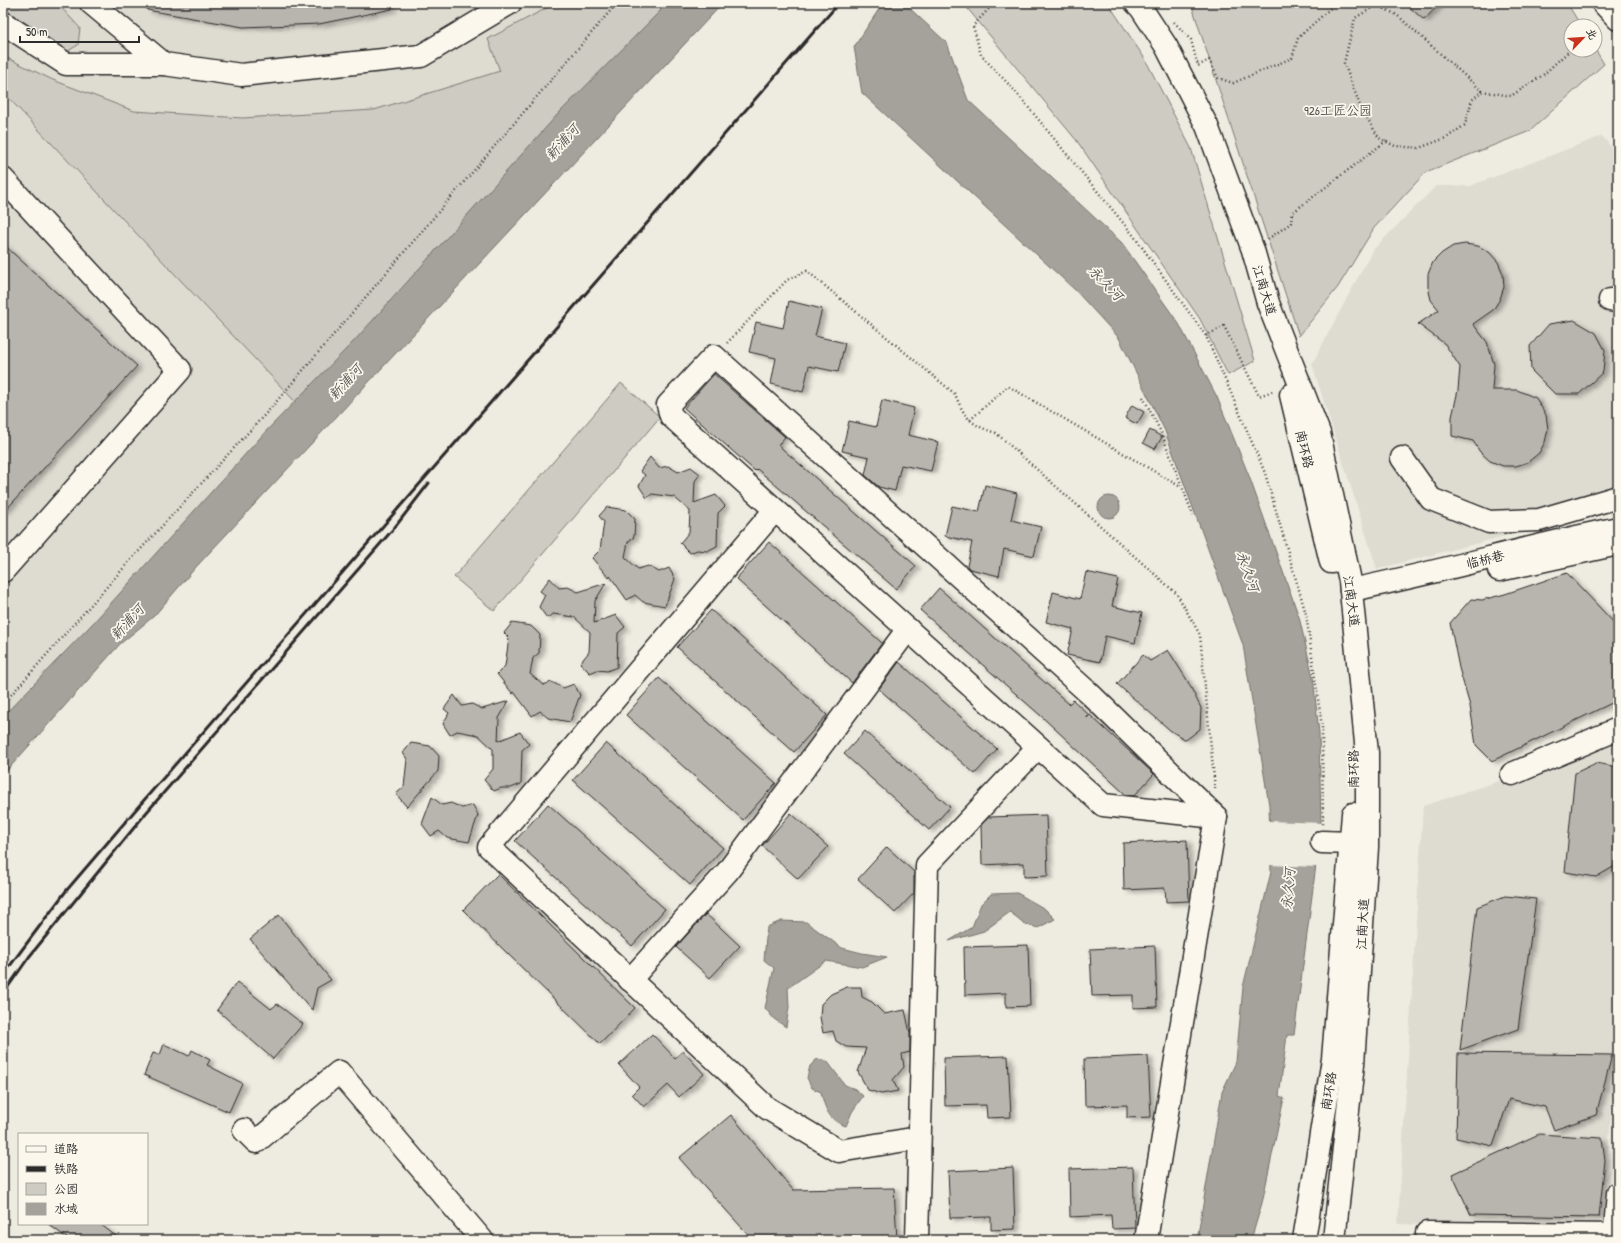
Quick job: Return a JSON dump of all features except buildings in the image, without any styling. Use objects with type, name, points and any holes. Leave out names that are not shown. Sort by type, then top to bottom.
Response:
[{"type":"main road","points":[[91,3],[164,64]]},
{"type":"main road","points":[[3,23],[66,64],[164,64],[241,75],[421,56],[510,3]]},
{"type":"main road","name":"江南大道","points":[[1136,3],[1142,8],[1166,46],[1207,126],[1253,250],[1268,303],[1319,433],[1352,595],[1368,754],[1367,847],[1353,1064],[1334,1240]]},
{"type":"main road","points":[[1604,3],[1618,19]]},
{"type":"main road","points":[[3,179],[180,370],[3,571]]},
{"type":"main road","name":"南环路","points":[[1268,303],[1304,443],[1336,585],[1354,756],[1351,843],[1333,1059],[1304,1240]]},
{"type":"main road","points":[[714,356],[1090,694],[1216,817],[1102,805],[671,416],[668,405],[714,356]]},
{"type":"main road","points":[[1402,458],[1431,499],[1489,522],[1539,520],[1618,497]]},
{"type":"main road","points":[[775,510],[489,847],[767,1108],[839,1151],[918,1138]]},
{"type":"main road","name":"临桥巷","points":[[1352,595],[1395,581],[1554,541],[1618,528]]},
{"type":"main road","name":"临桥巷","points":[[1352,595],[1618,544]]},
{"type":"main road","points":[[630,980],[727,872],[908,629]]},
{"type":"main road","points":[[1512,774],[1618,729]]},
{"type":"main road","points":[[917,1240],[918,1138],[927,865],[1038,747]]},
{"type":"main road","points":[[1146,1240],[1216,817]]},
{"type":"main road","points":[[1322,834],[1351,843]]},
{"type":"main road","points":[[244,1130],[256,1142],[339,1072],[482,1240]]},
{"type":"main road","points":[[1427,1234],[1615,1236],[1618,1192]]},
{"type":"path","points":[[3,704],[128,563],[270,409],[617,3]]},
{"type":"path","points":[[994,3],[973,26],[981,55],[1015,91],[1134,236],[1206,336],[1265,473],[1306,614],[1322,727],[1322,834]]},
{"type":"path","points":[[1172,20],[1191,40],[1198,66],[1209,60],[1218,78],[1233,83],[1292,58],[1298,38],[1336,3]]},
{"type":"path","points":[[1482,91],[1472,100],[1465,125],[1446,138],[1419,148],[1395,146],[1379,138],[1361,108],[1344,62],[1355,18],[1376,4],[1396,16],[1482,91],[1511,96],[1543,75],[1563,57]]},
{"type":"path","points":[[1253,250],[1291,223],[1292,213],[1386,141]]},
{"type":"path","points":[[714,356],[787,280],[807,271],[955,394],[963,413],[978,427],[996,433],[1177,594],[1200,635],[1216,817]]},
{"type":"path","points":[[1206,336],[1224,326],[1259,396]]},
{"type":"path","points":[[970,420],[1008,386],[1181,487]]},
{"type":"path","points":[[1142,397],[1161,432],[1193,515]]},
{"type":"shaded area","points":[[3,3],[689,3],[3,763]]},
{"type":"shaded area","points":[[1602,136],[1618,155],[1618,507],[1377,569],[1312,364],[1372,251],[1436,186],[1470,186]]},
{"type":"shaded area","points":[[1618,742],[1618,1028],[1603,1215],[1595,1230],[1398,1224],[1423,806]]},
{"type":"green space","points":[[3,3],[57,3],[80,28],[78,45],[68,51],[3,8]]},
{"type":"green space","points":[[556,3],[668,3],[303,410],[3,92],[3,56],[53,80],[134,111],[242,118],[374,110],[500,71],[488,39]]},
{"type":"green space","points":[[963,3],[1108,3],[1145,59],[1191,148],[1255,361],[1228,375],[1200,319],[1077,141]]},
{"type":"green space","name":"926工匠公园","points":[[1191,3],[1567,3],[1576,18],[1563,18],[1563,58],[1600,58],[1604,64],[1530,131],[1426,172],[1374,228],[1338,287],[1299,336]]},
{"type":"green space","points":[[621,383],[660,417],[494,611],[454,577]]},
{"type":"water","name":"新浦河","points":[[668,3],[723,3],[196,567],[154,616],[120,644],[3,775],[3,716],[93,623],[268,429],[355,340],[558,114]]},
{"type":"water","name":"永久河","points":[[883,3],[904,3],[947,43],[968,100],[1122,243],[1179,324],[1217,397],[1249,476],[1299,617],[1313,677],[1319,733],[1321,826],[1294,1035],[1287,1035],[1279,1096],[1284,1098],[1262,1203],[1251,1240],[1197,1240],[1222,1092],[1236,1062],[1243,987],[1271,872],[1269,805],[1243,645],[1165,431],[1119,338],[1075,290],[862,93],[854,47]]},
{"type":"water","points":[[1109,496],[1113,497],[1119,503],[1119,511],[1113,517],[1109,518],[1105,517],[1099,511],[1098,507],[1099,503],[1105,497]]},
{"type":"water","points":[[1017,893],[1045,909],[1055,919],[1038,928],[1025,924],[1010,912],[984,931],[949,941],[972,927],[981,904],[991,894]]},
{"type":"water","points":[[781,921],[806,922],[842,948],[887,957],[862,967],[826,961],[788,988],[789,1007],[786,1027],[774,1019],[765,1008],[774,968],[764,960],[767,927]]},
{"type":"water","points":[[817,1059],[827,1061],[845,1085],[855,1089],[863,1096],[852,1112],[846,1126],[840,1124],[832,1118],[826,1109],[821,1092],[812,1088],[807,1078],[810,1066]]},
{"type":"pier","points":[[1268,821],[1323,823],[1317,867],[1269,865]]},
{"type":"railway","points":[[3,975],[66,891],[138,807],[839,3]]},
{"type":"railway","points":[[3,994],[29,957],[146,813],[395,527],[429,483]]}]
